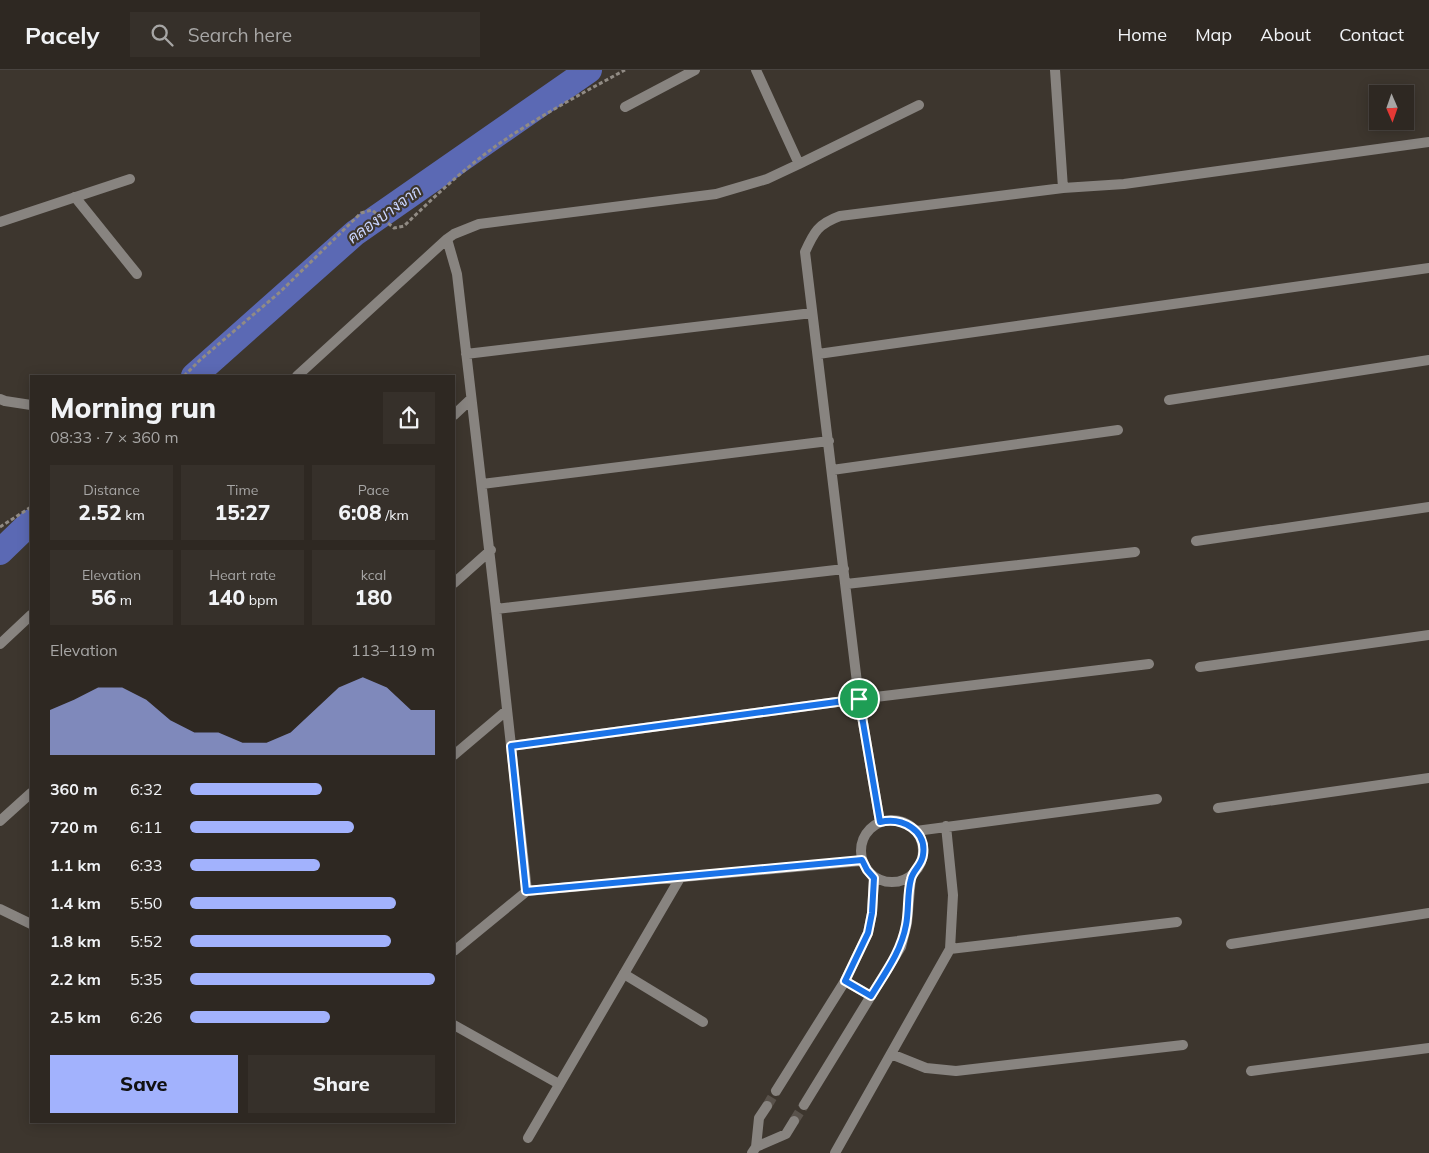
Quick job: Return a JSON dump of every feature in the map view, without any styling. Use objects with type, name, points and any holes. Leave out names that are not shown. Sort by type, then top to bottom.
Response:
[{"type":"street","points":[[625,107],[695,70]]},
{"type":"street","points":[[756,70],[798,164]]},
{"type":"street","points":[[1055,70],[1063,188]]},
{"type":"street","points":[[298,375],[454,234],[479,224],[716,194],[767,179],[919,105]]},
{"type":"street","points":[[880,822],[859,699],[805,252],[818,227],[826,221],[840,216],[1063,188],[1124,184],[1429,142]]},
{"type":"street","points":[[0,222],[130,179]]},
{"type":"street","points":[[75,197],[137,274]]},
{"type":"street","points":[[447,239],[457,274],[491,550],[506,711],[526,891]]},
{"type":"street","points":[[818,354],[1429,268]]},
{"type":"street","points":[[466,354],[812,313]]},
{"type":"street","points":[[1170,400],[1429,360]]},
{"type":"street","points":[[0,399],[30,405]]},
{"type":"street","points":[[455,414],[472,399]]},
{"type":"street","points":[[832,470],[1118,430]]},
{"type":"street","points":[[482,484],[828,441]]},
{"type":"street","points":[[1196,541],[1429,507]]},
{"type":"street","points":[[455,582],[491,550]]},
{"type":"street","points":[[846,584],[1135,552]]},
{"type":"street","points":[[496,609],[844,569]]},
{"type":"street","points":[[0,644],[30,617]]},
{"type":"street","points":[[1200,666],[1429,635]]},
{"type":"street","points":[[511,746],[859,699],[1149,664]]},
{"type":"street","points":[[455,754],[506,711]]},
{"type":"street","points":[[1218,808],[1429,778]]},
{"type":"street","points":[[0,821],[30,794]]},
{"type":"street","points":[[916,831],[1157,799]]},
{"type":"street","points":[[900,820],[916,831],[922,842],[924,855],[920,867],[911,877],[893,883],[874,878],[867,870],[862,860],[861,842],[865,834],[880,822],[900,820]]},
{"type":"street","points":[[835,1153],[950,949],[953,895],[946,826]]},
{"type":"street","points":[[455,950],[526,891],[862,860]]},
{"type":"street","points":[[804,1105],[901,947],[907,923],[911,877]]},
{"type":"street","points":[[528,1138],[680,878]]},
{"type":"street","points":[[776,1090],[845,981],[868,933],[872,913],[874,878]]},
{"type":"street","points":[[0,909],[30,924]]},
{"type":"street","points":[[1231,944],[1429,913]]},
{"type":"street","points":[[950,949],[1177,922]]},
{"type":"street","points":[[624,974],[703,1022]]},
{"type":"street","points":[[845,981],[871,996]]},
{"type":"street","points":[[455,1026],[559,1084]]},
{"type":"street","points":[[891,1054],[926,1068],[956,1071],[1183,1045]]},
{"type":"street","points":[[1251,1071],[1429,1048]]},
{"type":"street","points":[[754,1150],[759,1118],[767,1106]]},
{"type":"street","points":[[754,1150],[786,1134],[794,1121]]},
{"type":"path","points":[[185,375],[280,292],[361,213],[372,210],[394,228],[404,226],[464,172],[509,137],[568,100],[626,70]]},
{"type":"path","points":[[0,527],[30,508]]},
{"type":"waterway","name":"คลองบางจาก","points":[[195,375],[355,233],[589,70]]},
{"type":"waterway","name":"คลองบางจาก","points":[[0,552],[30,523]]},
{"type":"tunnel","points":[[767,1106],[776,1091]]},
{"type":"tunnel","points":[[794,1121],[804,1105]]},
{"type":"route","points":[[859,699],[880,822],[900,820],[908,824],[916,831],[922,842],[924,855],[920,867],[911,877],[907,923],[901,947],[871,996],[845,981],[868,933],[872,913],[874,878],[862,860],[526,891],[511,746],[859,699]]}]
